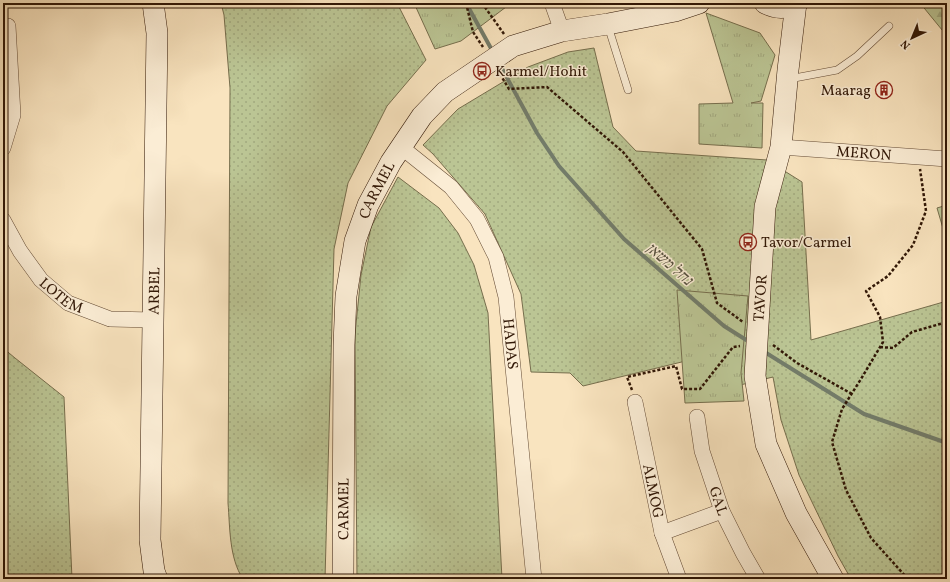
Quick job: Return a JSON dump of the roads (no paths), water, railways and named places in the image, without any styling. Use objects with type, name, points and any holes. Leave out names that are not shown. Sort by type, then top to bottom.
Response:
[{"type":"street","name":"ARBEL","points":[[153,3],[157,33],[150,540],[154,571],[157,579]]},
{"type":"street","points":[[552,3],[562,31]]},
{"type":"street","name":"CARMEL","points":[[343,579],[344,353],[346,296],[355,241],[368,205],[391,162],[422,116],[445,92],[513,46],[562,31],[676,11],[699,3]]},
{"type":"street","points":[[765,3],[773,7],[781,8],[789,7],[796,3]]},
{"type":"street","name":"TAVOR","points":[[796,3],[781,147],[765,207],[762,345],[755,376],[766,444],[796,513],[833,579]]},
{"type":"street","points":[[3,148],[13,115],[8,26]]},
{"type":"street","name":"HADAS","points":[[401,147],[451,186],[477,219],[496,256],[506,297],[534,579]]},
{"type":"street","name":"MERON","points":[[781,147],[947,159]]},
{"type":"street","name":"LOTEM","points":[[3,220],[20,251],[41,280],[68,303],[110,319],[153,320]]},
{"type":"street","name":"ALMOG","points":[[635,402],[662,533],[679,579]]},
{"type":"street","name":"GAL","points":[[697,417],[702,452],[722,511],[758,579]]},
{"type":"street","points":[[662,533],[722,511]]},
{"type":"lane","points":[[608,24],[628,90]]},
{"type":"lane","points":[[787,79],[837,70],[857,56],[889,26]]},
{"type":"waterway","name":"נחל משאן","points":[[466,3],[493,52]]},
{"type":"waterway","name":"נחל משאן","points":[[499,63],[537,133],[559,166],[624,239],[724,326],[751,343]]},
{"type":"waterway","name":"נחל משאן","points":[[763,351],[864,414],[947,443]]},
{"type":"place","name":"Karmel/Hohit","points":[[482,71]]},
{"type":"place","name":"Maarag","points":[[884,90]]},
{"type":"place","name":"Tavor/Carmel","points":[[748,242]]}]
